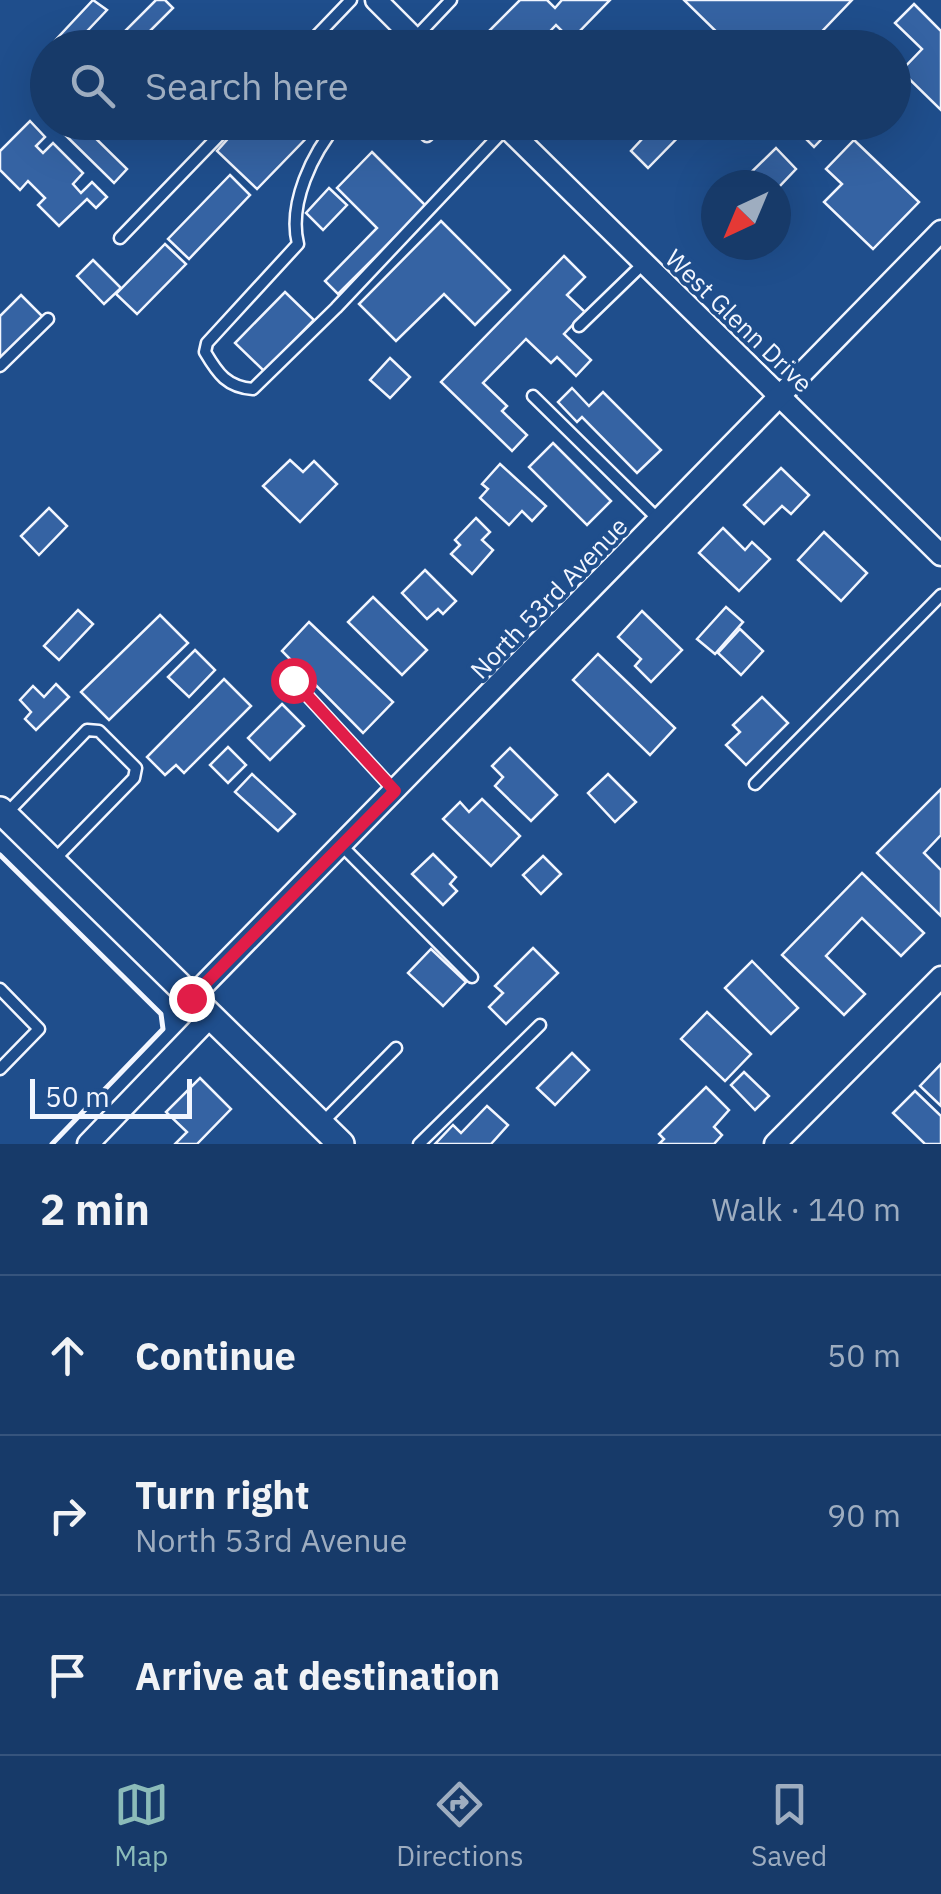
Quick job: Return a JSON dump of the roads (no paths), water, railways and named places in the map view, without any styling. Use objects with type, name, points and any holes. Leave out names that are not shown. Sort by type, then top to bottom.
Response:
[{"type":"street","points":[[376,0],[405,30]]},
{"type":"street","name":"West Glenn Drive","points":[[519,140],[941,555]]},
{"type":"street","name":"North 53rd Avenue","points":[[191,998],[941,231]]},
{"type":"street","points":[[2,813],[340,1144]]},
{"type":"street","points":[[778,1143],[941,977]]},
{"type":"street","points":[[88,1144],[210,1017]]},
{"type":"lane","points":[[322,30],[351,0]]},
{"type":"lane","points":[[428,30],[451,0]]},
{"type":"lane","points":[[120,238],[215,140]]},
{"type":"lane","points":[[328,140],[305,180],[293,224],[298,244],[207,343],[205,352],[214,368],[235,388],[253,389],[336,308],[490,140]]},
{"type":"lane","points":[[579,326],[644,263]]},
{"type":"lane","points":[[0,366],[48,319]]},
{"type":"lane","points":[[533,396],[660,521]]},
{"type":"lane","points":[[755,784],[941,595]]},
{"type":"lane","points":[[293,680],[395,791]]},
{"type":"lane","points":[[2,813],[87,730],[98,731],[111,743],[136,768],[134,778],[52,862]]},
{"type":"lane","points":[[342,845],[472,977]]},
{"type":"lane","points":[[0,989],[39,1029],[0,1069]]},
{"type":"lane","points":[[420,1144],[540,1025]]},
{"type":"lane","points":[[320,1124],[396,1048]]}]
